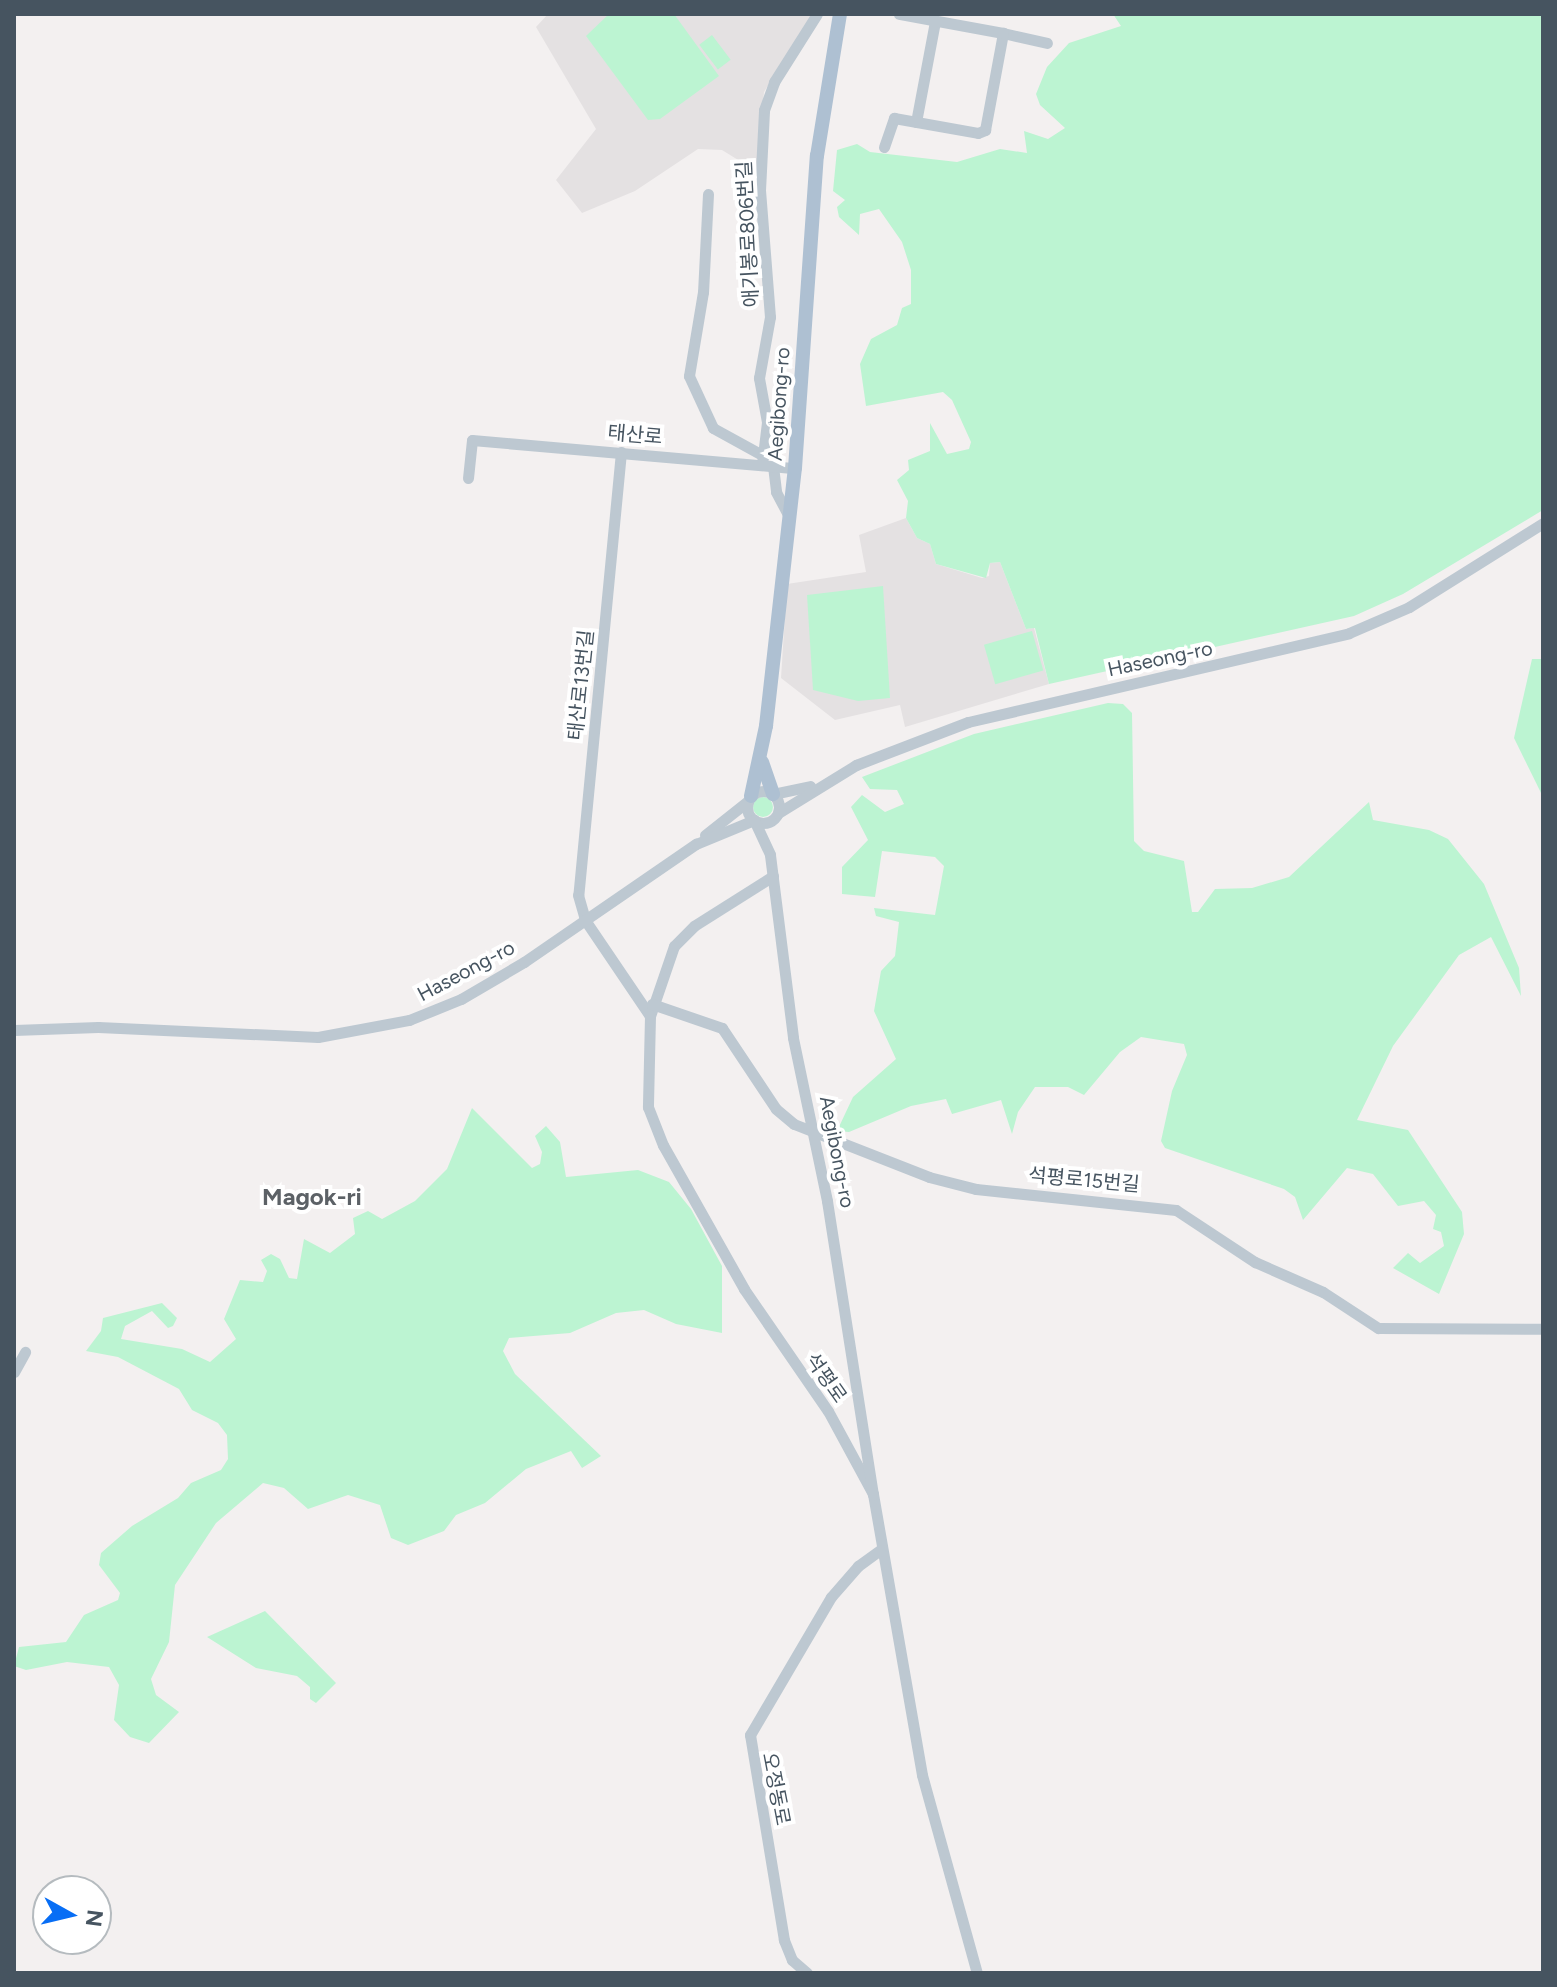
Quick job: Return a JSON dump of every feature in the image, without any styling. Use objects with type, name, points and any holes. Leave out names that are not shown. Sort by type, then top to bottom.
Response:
[{"type":"main road","name":"Aegibong-ro","points":[[749,798],[762,762],[787,513],[795,468],[817,156],[840,14]]},
{"type":"main road","points":[[762,762],[773,794]]},
{"type":"street","name":"애기봉로806번길","points":[[787,513],[766,462],[767,422],[759,378],[770,317],[760,190],[764,110],[774,82],[817,14]]},
{"type":"street","points":[[899,14],[1047,43]]},
{"type":"street","points":[[916,122],[935,21]]},
{"type":"street","points":[[884,147],[890,120],[978,133],[985,130],[1003,33]]},
{"type":"street","name":"애기봉로806번길","points":[[708,194],[703,292],[689,376],[713,428]]},
{"type":"street","name":"태산로","points":[[713,428],[766,462]]},
{"type":"street","name":"태산로","points":[[468,478],[472,440],[766,462],[795,468]]},
{"type":"street","name":"태산로13번길","points":[[585,920],[578,895],[621,452]]},
{"type":"street","name":"Haseong-ro","points":[[14,1030],[98,1027],[278,1037],[367,1031],[461,999],[696,844],[754,820],[776,815],[819,784],[968,722],[1349,633],[1409,607],[1543,523]]},
{"type":"street","points":[[696,844],[760,791],[773,794],[819,784]]},
{"type":"street","points":[[770,855],[776,815],[773,794]]},
{"type":"street","name":"Aegibong-ro","points":[[749,798],[754,820],[770,855],[793,1038],[816,1135],[873,1494]]},
{"type":"street","name":"석평로","points":[[773,876],[682,936],[667,960],[651,1010],[645,1083],[653,1125],[744,1289],[828,1411],[873,1494],[880,1550],[922,1775],[977,1973]]},
{"type":"street","points":[[585,920],[651,1010]]},
{"type":"street","name":"석평로15번길","points":[[651,1010],[722,1028],[776,1109],[816,1135],[976,1189],[1176,1210],[1255,1262],[1323,1292],[1378,1328],[1543,1329]]},
{"type":"street","points":[[14,1372],[25,1352]]},
{"type":"street","name":"오정동로","points":[[807,1973],[792,1960],[784,1940],[750,1735],[831,1597],[858,1566],[880,1550]]},
{"type":"shaded area","points":[[548,14],[812,14],[764,92],[756,171],[722,150],[698,149],[635,191],[582,213],[556,180],[596,129],[536,27]]},
{"type":"shaded area","points":[[906,518],[917,538],[930,544],[936,564],[982,578],[989,576],[990,563],[1000,562],[1026,629],[1034,628],[1049,684],[905,727],[900,705],[835,720],[781,678],[787,584],[866,572],[859,535]]},
{"type":"green space","points":[[609,14],[674,14],[719,76],[660,119],[648,120],[586,36]]},
{"type":"green space","points":[[1113,14],[1543,14],[1543,510],[1403,594],[1354,616],[1049,684],[1035,628],[1026,629],[1000,562],[990,563],[986,578],[936,564],[930,544],[917,538],[906,518],[908,501],[897,480],[909,470],[908,460],[930,451],[930,423],[947,454],[969,449],[971,442],[952,400],[943,392],[866,406],[860,364],[871,339],[897,325],[902,308],[911,304],[911,270],[902,242],[879,209],[860,214],[859,235],[839,217],[837,207],[845,200],[833,191],[837,150],[857,144],[870,152],[957,162],[1000,149],[1027,153],[1024,131],[1048,139],[1065,128],[1040,105],[1036,94],[1047,67],[1069,43],[1121,26]]},
{"type":"green space","points":[[712,35],[731,60],[718,69],[699,45]]},
{"type":"green space","points":[[883,586],[890,698],[858,701],[813,690],[807,595]]},
{"type":"green space","points":[[1032,631],[1043,670],[995,684],[984,645]]},
{"type":"green space","points":[[1532,659],[1543,659],[1543,797],[1514,738]]},
{"type":"green space","points":[[1108,703],[1123,704],[1132,713],[1134,841],[1144,851],[1184,861],[1192,912],[1198,912],[1215,889],[1252,888],[1289,877],[1369,802],[1373,820],[1429,830],[1448,839],[1484,884],[1519,968],[1521,996],[1491,937],[1459,955],[1393,1046],[1357,1120],[1408,1130],[1462,1212],[1464,1234],[1439,1294],[1393,1268],[1408,1253],[1420,1263],[1444,1246],[1441,1232],[1433,1229],[1436,1215],[1424,1201],[1398,1206],[1373,1174],[1347,1168],[1303,1220],[1295,1197],[1284,1189],[1165,1148],[1161,1141],[1172,1091],[1187,1055],[1184,1044],[1141,1037],[1120,1052],[1084,1095],[1068,1087],[1035,1087],[1018,1112],[1012,1134],[1001,1100],[952,1114],[946,1099],[911,1106],[849,1132],[837,1131],[853,1097],[896,1059],[874,1011],[881,971],[895,956],[899,922],[876,916],[874,908],[935,915],[944,866],[935,857],[882,851],[875,897],[842,894],[842,867],[868,840],[851,807],[862,795],[885,812],[904,804],[897,790],[870,789],[862,777],[974,734]]},
{"type":"green space","points":[[763,797],[770,800],[773,807],[770,814],[763,817],[756,814],[753,807],[756,800]]},
{"type":"green space","points":[[472,1108],[532,1168],[540,1164],[542,1152],[535,1136],[546,1126],[560,1142],[566,1177],[638,1170],[669,1182],[691,1209],[722,1266],[722,1333],[676,1324],[644,1310],[616,1313],[570,1333],[509,1338],[503,1351],[515,1374],[601,1456],[582,1468],[571,1451],[526,1469],[485,1503],[456,1515],[444,1531],[408,1545],[391,1538],[380,1505],[348,1495],[308,1509],[284,1488],[263,1483],[216,1523],[175,1585],[169,1642],[151,1679],[156,1695],[179,1712],[149,1743],[130,1737],[114,1720],[119,1685],[109,1667],[67,1662],[26,1670],[14,1666],[19,1647],[66,1642],[84,1615],[118,1600],[120,1593],[99,1565],[101,1553],[132,1526],[178,1498],[191,1483],[221,1470],[228,1459],[227,1435],[218,1423],[192,1410],[179,1389],[118,1357],[86,1351],[101,1331],[103,1318],[162,1303],[177,1318],[173,1326],[168,1328],[152,1311],[125,1326],[121,1339],[182,1349],[210,1362],[236,1339],[224,1319],[240,1280],[263,1282],[267,1271],[261,1260],[271,1254],[280,1259],[289,1278],[297,1279],[304,1239],[330,1253],[355,1234],[353,1218],[368,1211],[382,1219],[415,1201],[447,1169]]},
{"type":"green space","points":[[265,1611],[336,1683],[316,1703],[310,1699],[310,1687],[297,1676],[256,1668],[207,1637]]},
{"type":"district","name":"Magok-ri","points":[[312,1197]]}]
